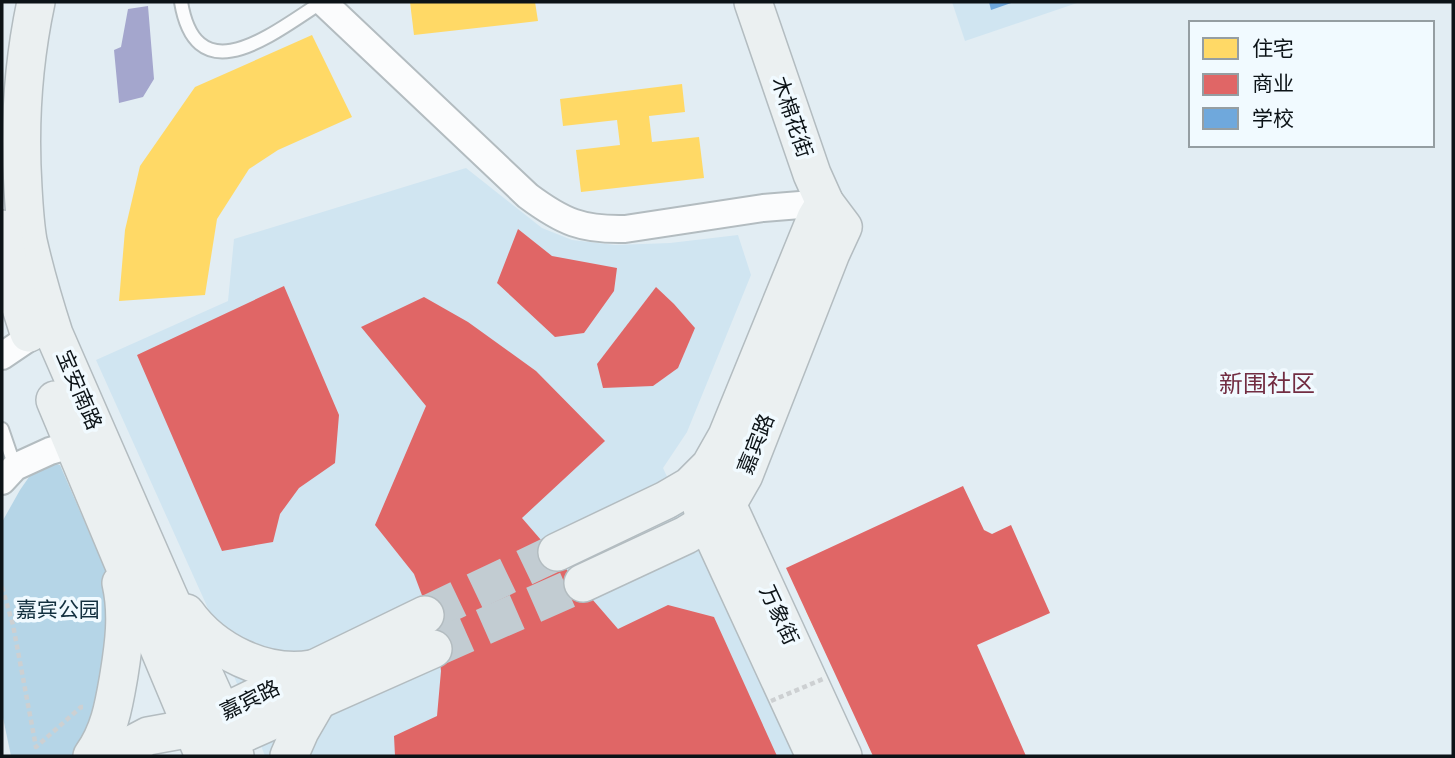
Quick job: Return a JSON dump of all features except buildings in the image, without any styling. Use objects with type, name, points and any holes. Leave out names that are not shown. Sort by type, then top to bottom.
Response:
[{"type":"street","points":[[2,67],[10,2]]},
{"type":"street","name":"宝安南路","points":[[36,2],[21,108],[28,240],[54,334],[168,595],[211,743]]},
{"type":"street","points":[[322,2],[528,196],[563,220],[602,229],[625,229],[764,208],[834,215]]},
{"type":"street","name":"木棉花街","points":[[753,2],[808,163],[834,215]]},
{"type":"street","name":"嘉宾路","points":[[710,490],[727,436],[816,218],[834,215]]},
{"type":"street","name":"宝安南路","points":[[2,229],[10,273],[16,346],[74,444],[110,534],[211,743]]},
{"type":"street","points":[[8,474],[50,451],[74,444]]},
{"type":"street","points":[[557,552],[671,497],[710,490]]},
{"type":"street","points":[[616,569],[686,535],[710,490]]},
{"type":"street","name":"万象街","points":[[710,490],[740,594],[815,756]]},
{"type":"street","name":"万象街","points":[[710,490],[843,756]]},
{"type":"street","points":[[92,756],[111,717],[125,631],[124,595],[110,534]]},
{"type":"street","points":[[583,583],[631,563],[663,555],[692,556],[718,567],[729,577],[740,594]]},
{"type":"street","points":[[168,595],[209,638],[237,656],[263,665],[304,670],[317,684],[289,756]]},
{"type":"street","name":"嘉宾路","points":[[110,756],[148,736],[211,743],[317,684],[429,632]]},
{"type":"lane","points":[[181,2],[188,31],[205,48],[217,52],[244,47],[266,37],[322,2]]},
{"type":"lane","points":[[2,429],[8,474]]},
{"type":"path","points":[[2,587],[13,625],[36,747],[81,707],[89,707]]},
{"type":"path","points":[[771,701],[822,679]]},
{"type":"shaded area","points":[[952,2],[1080,2],[965,41]]},
{"type":"shaded area","points":[[148,6],[154,79],[143,97],[119,103],[114,50],[121,47],[128,9]]},
{"type":"shaded area","points":[[466,168],[542,228],[572,240],[615,245],[670,243],[738,235],[751,275],[687,432],[663,468],[796,756],[265,756],[206,604],[96,360],[228,301],[234,239]]},
{"type":"green space","name":"嘉宾公园","points":[[53,463],[60,465],[108,576],[109,676],[80,756],[11,756],[2,713],[2,522],[29,477],[38,468]]},
{"type":"tunnel","points":[[425,615],[557,552]]},
{"type":"tunnel","points":[[433,649],[583,583]]},
{"type":"district","name":"新围社区","points":[[1267,384]]}]
